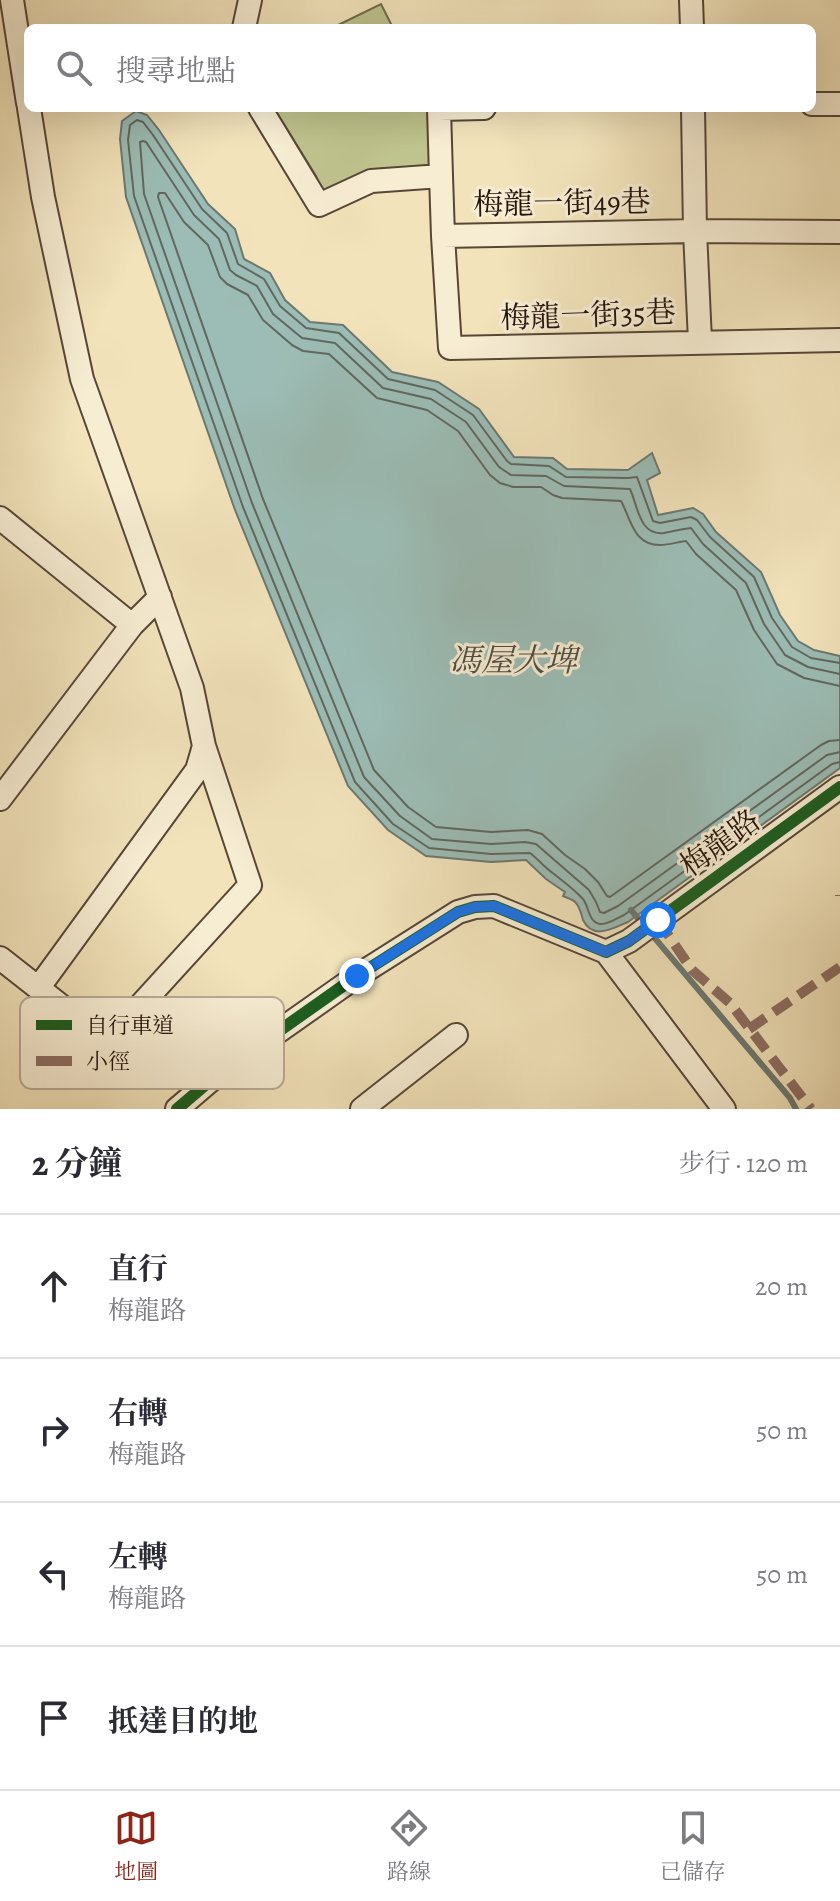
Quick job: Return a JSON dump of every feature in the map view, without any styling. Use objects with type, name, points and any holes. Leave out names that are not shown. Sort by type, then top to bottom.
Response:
[{"type":"street","points":[[12,0],[24,79]]},
{"type":"street","points":[[245,24],[250,0]]},
{"type":"street","points":[[691,0],[692,24]]},
{"type":"street","points":[[816,104],[840,104]]},
{"type":"street","points":[[29,112],[43,197],[82,379],[192,688],[204,746],[250,885],[148,997]]},
{"type":"street","name":"梅龍一街49巷","points":[[262,112],[319,205],[371,181],[441,176],[443,236],[695,231],[840,232]]},
{"type":"street","points":[[439,112],[441,176]]},
{"type":"street","points":[[693,112],[700,341]]},
{"type":"street","name":"梅龍一街35巷","points":[[443,236],[450,348],[840,340]]},
{"type":"street","points":[[0,518],[132,625]]},
{"type":"street","points":[[0,799],[132,625],[160,597]]},
{"type":"street","points":[[39,987],[197,770],[204,746]]},
{"type":"street","name":"梅龍路","points":[[606,952],[629,941],[840,787]]},
{"type":"street","points":[[284,1027],[357,976],[458,912],[494,906],[606,952],[724,1109]]},
{"type":"street","points":[[0,958],[51,997]]},
{"type":"street","points":[[362,1109],[456,1035]]},
{"type":"street","points":[[177,1109],[200,1089]]},
{"type":"green space","points":[[381,4],[391,24],[340,24]]},
{"type":"green space","points":[[276,112],[431,112],[432,168],[324,194]]},
{"type":"water","name":"馮屋大埤","points":[[135,112],[147,115],[208,204],[235,229],[244,259],[270,273],[285,300],[310,322],[343,325],[392,372],[438,382],[479,409],[514,457],[553,458],[567,469],[628,470],[652,453],[660,473],[647,480],[658,515],[693,508],[703,514],[716,532],[761,572],[780,615],[798,641],[814,650],[840,656],[840,768],[628,922],[603,931],[587,926],[577,904],[563,896],[565,892],[526,860],[491,862],[426,856],[388,830],[348,786],[235,510],[126,197],[120,139],[122,121]]},
{"type":"waterway","points":[[631,910],[790,1098],[796,1109]]},
{"type":"marked path","points":[[658,920],[692,970],[730,1003],[811,1109]]},
{"type":"marked path","points":[[749,1029],[840,967]]},
{"type":"cycle path","points":[[284,1027],[357,976],[458,912],[475,907],[494,906],[606,952],[629,941],[840,787]]},
{"type":"cycle path","points":[[177,1109],[200,1089]]},
{"type":"route","points":[[357,976],[458,912],[475,907],[494,906],[606,952],[629,941],[658,920]]}]
